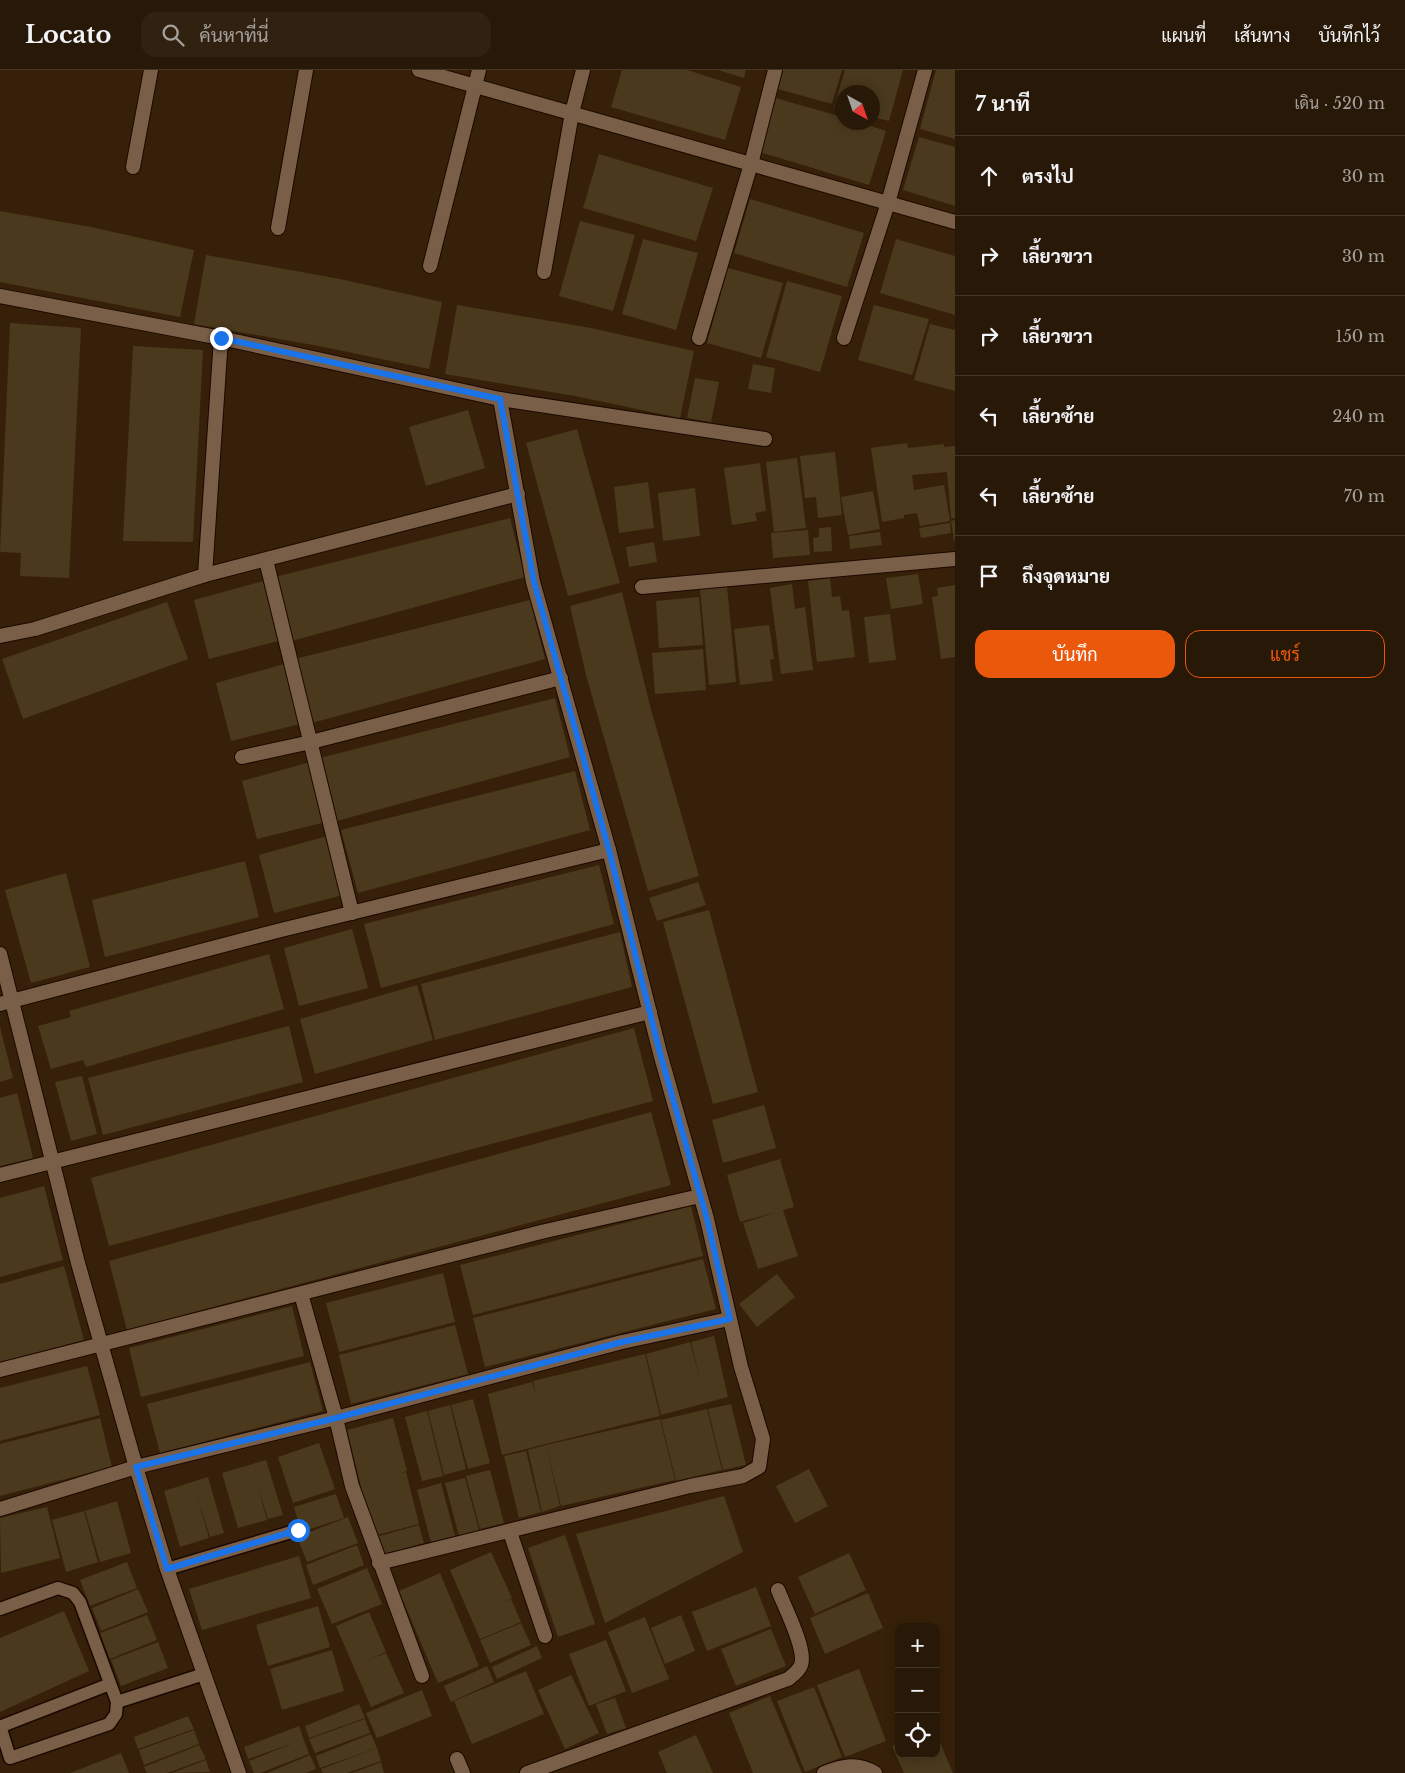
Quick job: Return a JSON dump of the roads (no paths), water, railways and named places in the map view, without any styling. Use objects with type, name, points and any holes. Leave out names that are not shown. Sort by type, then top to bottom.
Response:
[{"type":"street","points":[[133,167],[151,70]]},
{"type":"street","points":[[278,228],[306,70]]},
{"type":"street","points":[[419,70],[955,222]]},
{"type":"street","points":[[430,266],[479,70]]},
{"type":"street","points":[[544,272],[572,113],[583,70]]},
{"type":"street","points":[[699,338],[750,164],[775,70]]},
{"type":"street","points":[[844,338],[888,203],[925,70]]},
{"type":"street","points":[[0,296],[221,338],[500,399],[765,439]]},
{"type":"street","points":[[205,575],[221,338]]},
{"type":"street","points":[[380,1562],[510,1532],[690,1486],[743,1476],[759,1467],[763,1439],[741,1367],[700,1196],[650,1012],[609,850],[534,582],[500,399]]},
{"type":"street","points":[[0,636],[35,629],[205,575],[518,494]]},
{"type":"street","points":[[642,587],[955,559]]},
{"type":"street","points":[[266,560],[352,913]]},
{"type":"street","points":[[242,757],[311,742],[561,678]]},
{"type":"street","points":[[6,1003],[281,930],[609,850]]},
{"type":"street","points":[[0,954],[6,1003],[52,1161],[136,1467],[167,1569],[239,1773]]},
{"type":"street","points":[[0,1175],[650,1012]]},
{"type":"street","points":[[0,1370],[541,1232],[700,1196]]},
{"type":"street","points":[[301,1294],[336,1418],[352,1486],[422,1676]]},
{"type":"street","points":[[0,1509],[136,1467],[336,1418],[622,1342],[730,1319]]},
{"type":"street","points":[[510,1532],[545,1636]]},
{"type":"street","points":[[527,1773],[788,1679],[798,1670],[802,1663],[802,1651],[778,1590]]},
{"type":"street","points":[[457,1759],[463,1773]]},
{"type":"street","points":[[824,1773],[842,1766],[856,1765],[875,1773]]},
{"type":"lane","points":[[167,1569],[298,1530]]},
{"type":"lane","points":[[0,1609],[58,1588],[73,1593],[80,1602],[101,1654],[117,1702],[116,1714],[109,1724],[14,1757],[9,1757],[1,1729],[2,1726],[110,1684]]},
{"type":"lane","points":[[117,1702],[204,1674]]}]
